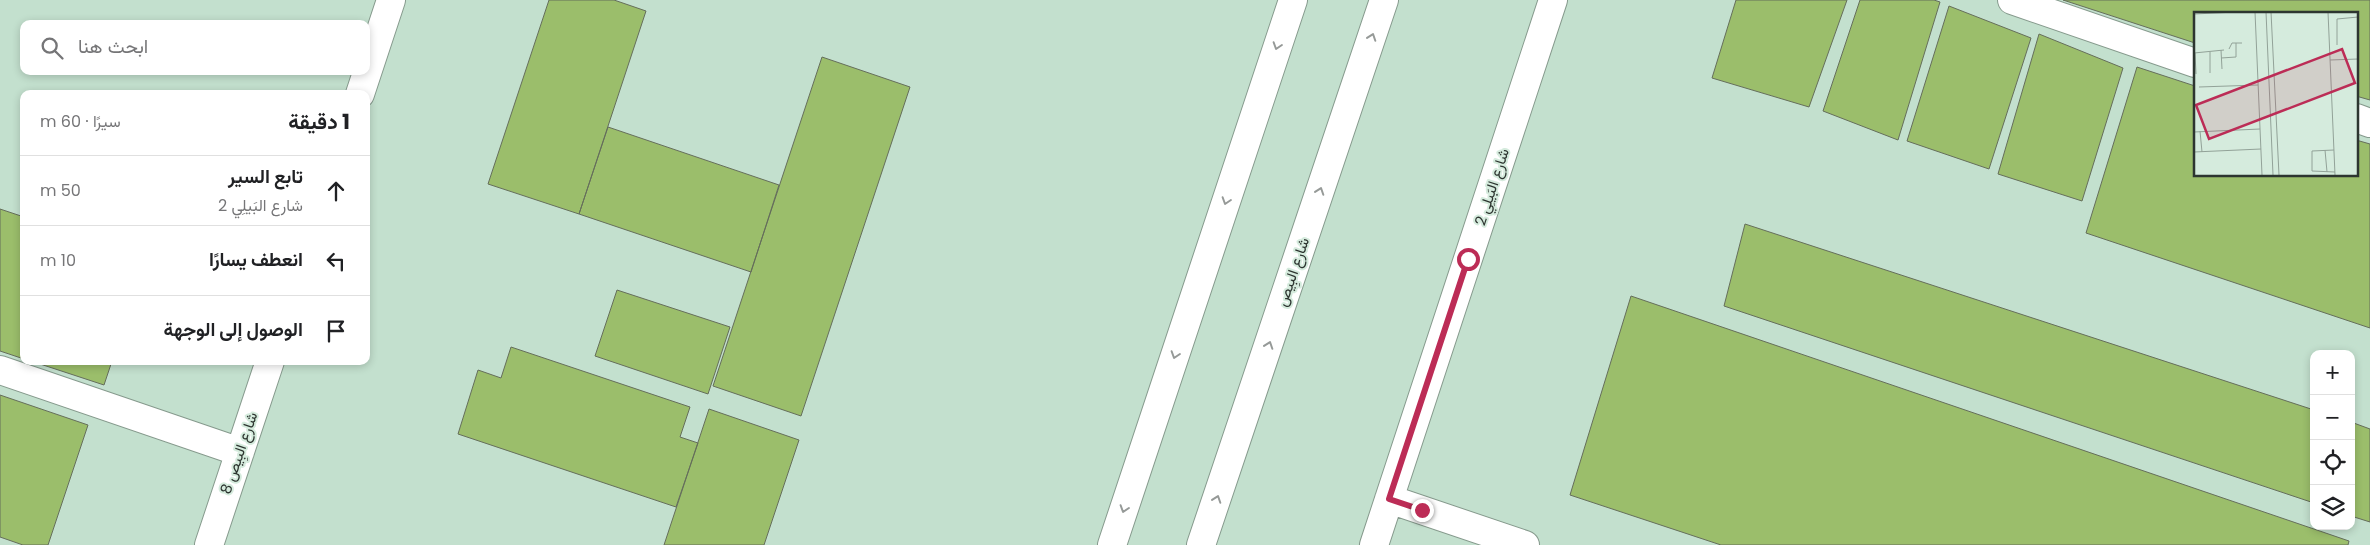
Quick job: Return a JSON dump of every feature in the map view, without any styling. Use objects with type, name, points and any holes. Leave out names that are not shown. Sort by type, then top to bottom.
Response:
[{"type":"street","points":[[370,64],[391,0]]},
{"type":"street","points":[[1112,545],[1293,0]]},
{"type":"street","name":"شارع البِيص","points":[[1201,545],[1384,0]]},
{"type":"street","name":"شارع البَيلِي 2","points":[[1374,545],[1554,0]]},
{"type":"street","points":[[2012,0],[2194,63]]},
{"type":"street","points":[[361,90],[366,75]]},
{"type":"street","points":[[2358,119],[2370,123]]},
{"type":"street","name":"شارع البِيص 8","points":[[209,545],[269,365]]},
{"type":"street","points":[[0,370],[240,452]]},
{"type":"street","points":[[1389,499],[1525,545]]},
{"type":"shaded area","points":[[0,0],[2370,0],[2370,545],[0,545]]},
{"type":"building","points":[[549,0],[614,0],[646,11],[579,214],[488,184]]},
{"type":"building","points":[[1736,0],[1847,0],[1809,107],[1712,78]]},
{"type":"building","points":[[1860,0],[1934,0],[1940,2],[1898,140],[1823,111]]},
{"type":"building","points":[[2063,0],[2370,0],[2370,100],[2358,97],[2358,12],[2194,12],[2194,43]]},
{"type":"building","points":[[1949,6],[2031,38],[1989,169],[1907,141]]},
{"type":"building","points":[[2039,34],[2123,68],[2082,201],[1998,174]]},
{"type":"building","points":[[822,57],[910,87],[801,416],[713,386]]},
{"type":"building","points":[[2137,67],[2194,86],[2194,176],[2358,176],[2358,141],[2370,144],[2370,328],[2086,233]]},
{"type":"building","points":[[608,127],[779,185],[751,272],[579,214]]},
{"type":"building","points":[[0,209],[20,216],[20,358],[0,351]]},
{"type":"building","points":[[1745,224],[2310,409],[2310,502],[1724,306]]},
{"type":"building","points":[[617,290],[730,327],[708,394],[595,356]]},
{"type":"building","points":[[1631,296],[2310,528],[2310,530],[2317,530],[2349,541],[2348,545],[1721,545],[1570,495]]},
{"type":"building","points":[[511,347],[690,407],[680,437],[698,443],[676,507],[458,434],[478,370],[501,378]]},
{"type":"building","points":[[43,365],[111,365],[104,385]]},
{"type":"building","points":[[0,395],[88,425],[48,545],[23,545],[0,537]]},
{"type":"building","points":[[709,409],[799,440],[764,545],[664,545]]},
{"type":"building","points":[[2355,423],[2370,429],[2370,522],[2355,517]]},
{"type":"route","points":[[1422,510],[1389,499],[1468,259]]}]
